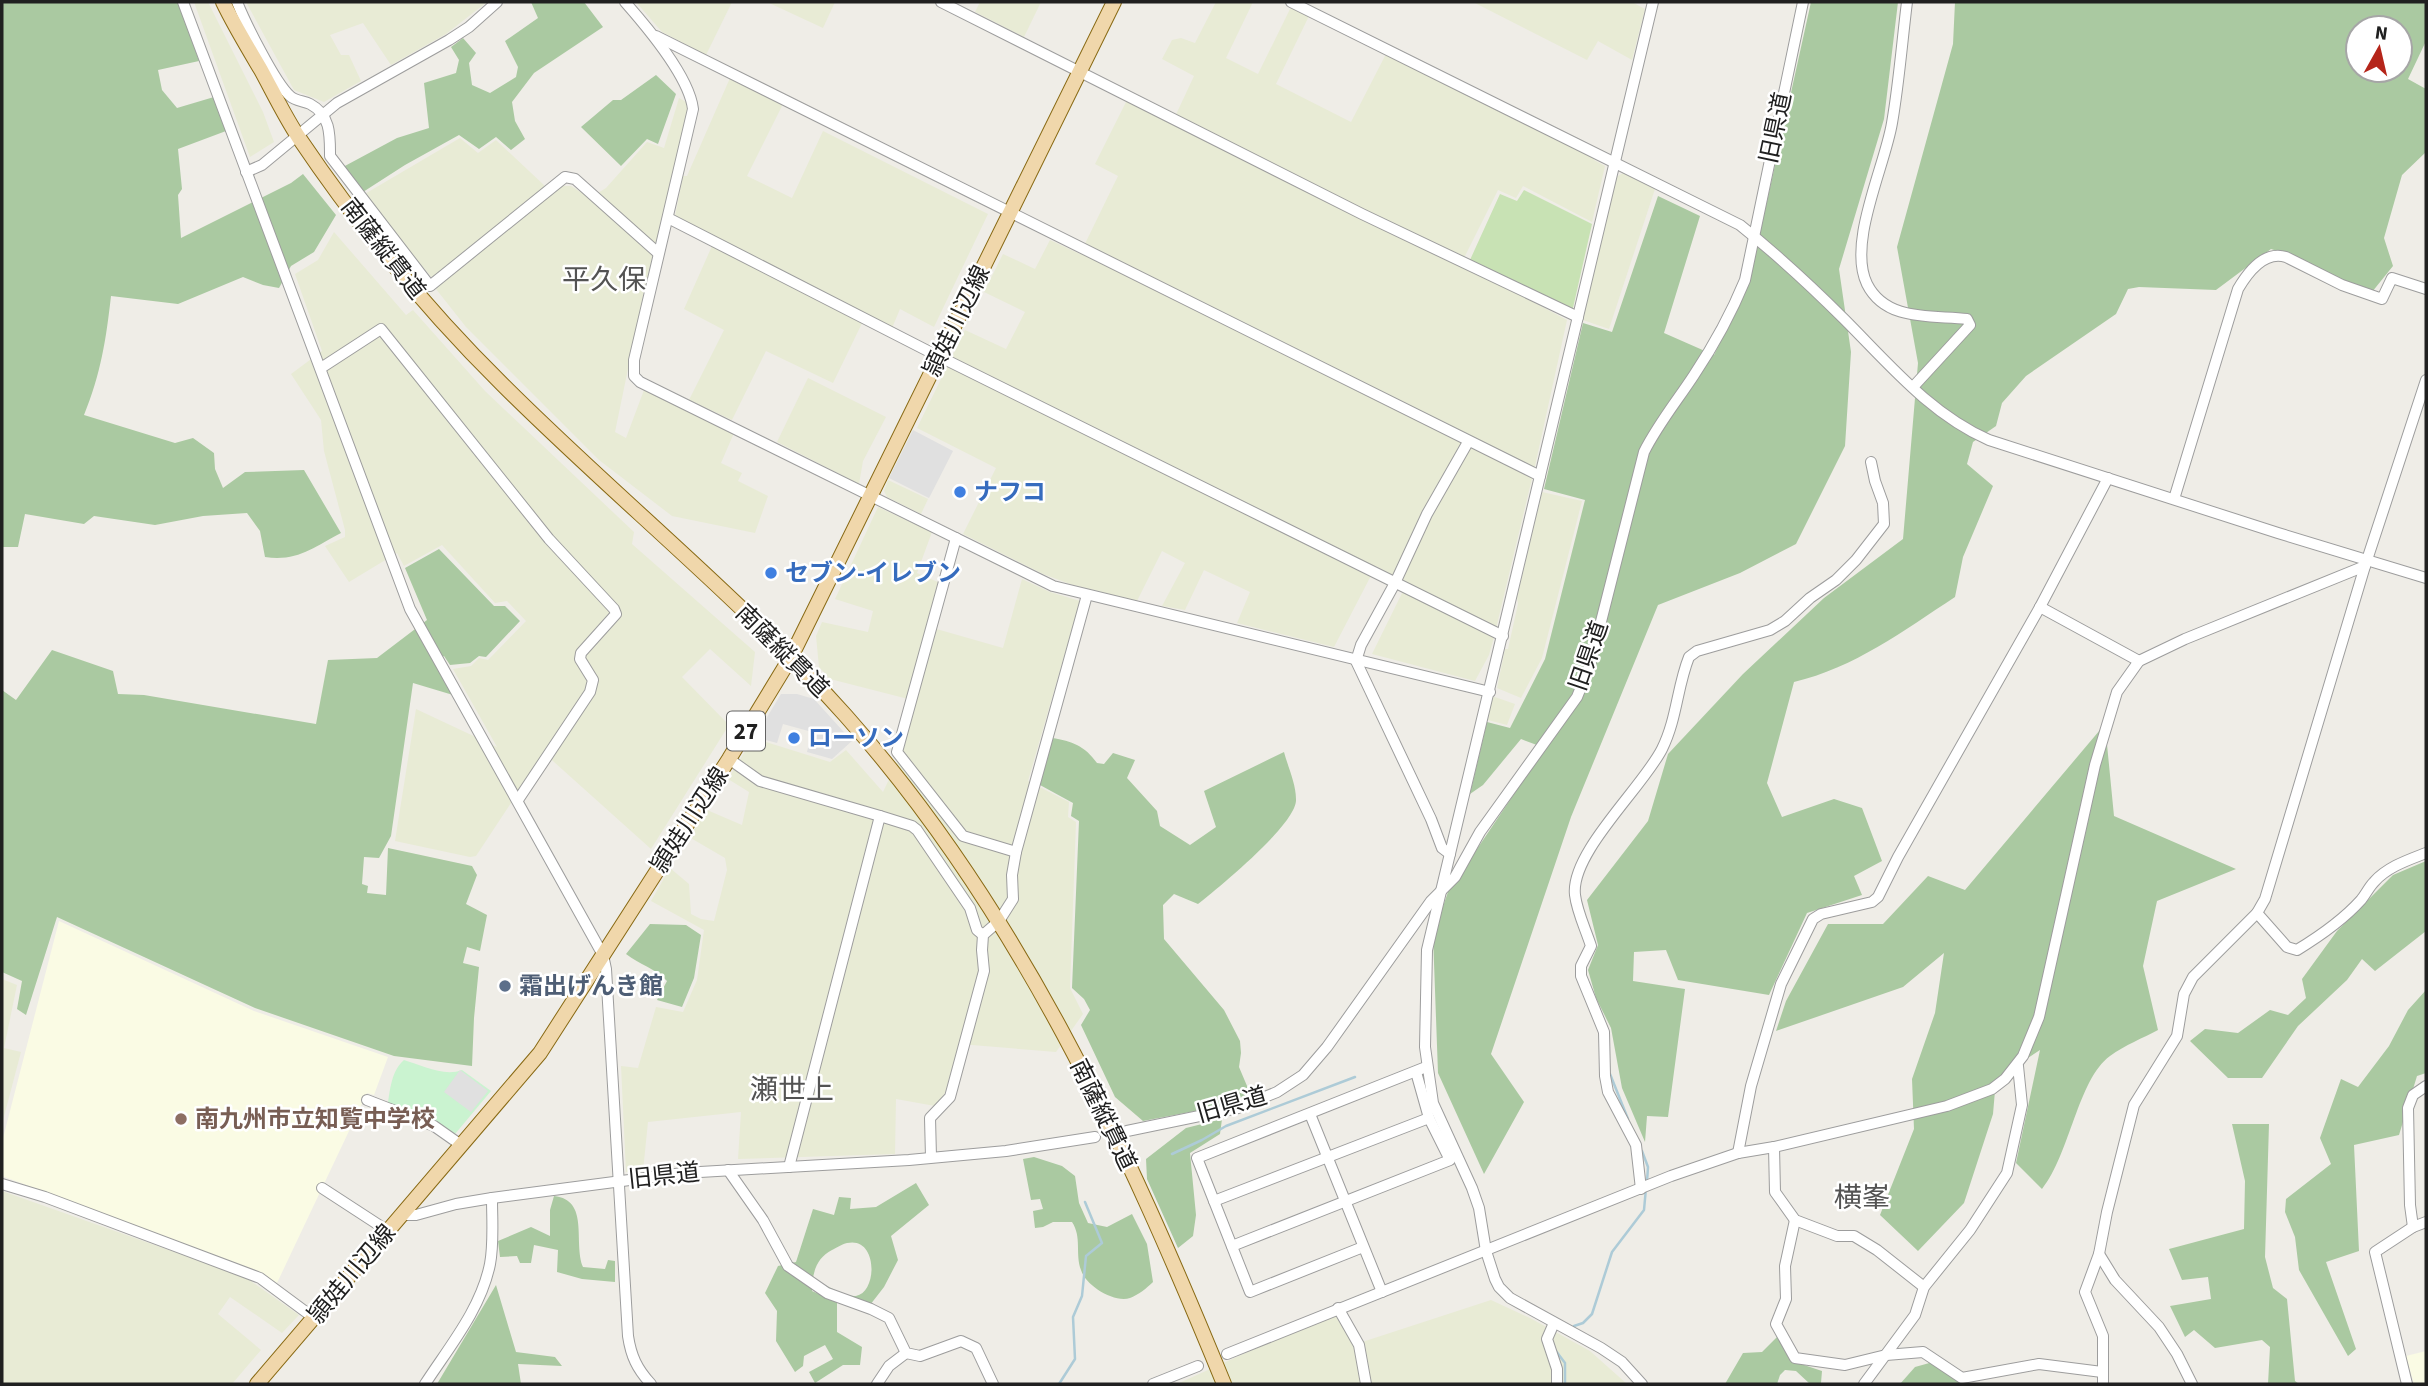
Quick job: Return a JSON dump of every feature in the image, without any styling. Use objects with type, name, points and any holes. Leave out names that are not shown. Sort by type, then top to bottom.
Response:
[{"type":"main road","name":"南薩縦貫道","points":[[223,2],[298,136],[360,223],[406,281],[478,360],[597,476],[792,657],[887,764],[974,883],[1052,1014],[1100,1106],[1193,1309],[1224,1384]]},
{"type":"main road","name":"頴娃川辺線","points":[[257,1384],[540,1053],[729,759],[792,657],[1114,2]]},
{"type":"street","points":[[183,2],[410,609],[603,955],[607,970],[618,1180],[631,1352],[635,1364],[651,1384]]},
{"type":"street","points":[[237,2],[271,69],[291,97],[312,105],[323,114],[330,130],[330,156],[430,286],[565,177],[575,179],[658,253]]},
{"type":"street","points":[[246,172],[262,165],[337,103],[470,27],[498,2]]},
{"type":"street","points":[[625,2],[653,34],[688,90],[693,109],[634,359],[634,376],[640,382],[1053,586],[1490,692]]},
{"type":"street","points":[[941,2],[1362,214],[1578,317]]},
{"type":"street","points":[[1291,2],[1717,213],[1754,236],[1831,306],[1913,387],[1962,428],[1989,440],[2366,563],[2426,578]]},
{"type":"street","points":[[1233,1247],[1450,1160],[1429,1118],[1421,1070],[1427,950],[1653,5],[1639,2]]},
{"type":"street","name":"旧県道","points":[[1127,1131],[1238,1108],[1277,1092],[1303,1075],[1327,1047],[1399,944],[1455,877],[1480,832],[1577,697],[1590,666],[1644,452],[1731,316],[1745,280],[1803,2]]},
{"type":"street","points":[[1907,2],[1892,127],[1869,204],[1863,243],[1863,268],[1867,284],[1897,312],[1967,319],[1970,325],[1913,387]]},
{"type":"street","points":[[653,34],[1540,476]]},
{"type":"street","points":[[668,218],[926,350],[1503,636]]},
{"type":"street","points":[[2174,499],[2238,289],[2246,275],[2264,259],[2277,254],[2286,257],[2342,285],[2382,299],[2392,278],[2426,289]]},
{"type":"street","points":[[321,368],[381,329],[549,539],[614,609],[615,614],[581,653],[580,659],[593,680],[590,692],[518,800]]},
{"type":"street","points":[[2103,1384],[2103,1336],[2085,1292],[2099,1254],[2106,1212],[2134,1105],[2177,1036],[2184,994],[2193,977],[2257,913],[2264,898],[2366,563],[2426,380]]},
{"type":"street","points":[[1450,854],[1442,848],[1431,819],[1356,661],[1427,514],[1468,442]]},
{"type":"street","points":[[1646,1187],[1636,1145],[1608,1092],[1604,1032],[1581,976],[1581,966],[1591,946],[1575,894],[1578,872],[1604,829],[1660,753],[1675,713],[1689,657],[1697,651],[1770,630],[1785,621],[1810,598],[1836,580],[1870,544],[1884,524],[1885,513],[1871,463]]},
{"type":"street","points":[[1738,1153],[1751,1086],[1781,984],[1813,919],[1821,914],[1872,902],[1878,897],[2040,607],[2108,478]]},
{"type":"street","points":[[956,538],[897,752],[963,836],[1016,852]]},
{"type":"street","points":[[1227,1354],[1338,1308],[1738,1153],[1774,1147],[1966,1101],[1992,1089],[2018,1066],[2039,1017],[2108,718],[2118,692],[2139,661],[2366,563]]},
{"type":"street","points":[[931,1157],[930,1118],[950,1097],[984,971],[983,935],[999,921],[1013,899],[1012,875],[1016,852],[1087,595]]},
{"type":"street","points":[[2040,607],[2139,661]]},
{"type":"street","points":[[729,759],[760,781],[912,826],[970,908],[977,930],[983,935]]},
{"type":"street","points":[[789,1167],[880,816]]},
{"type":"street","points":[[2257,913],[2287,947],[2297,950],[2344,917],[2364,897],[2373,882],[2385,873],[2426,853]]},
{"type":"street","points":[[1864,1384],[1915,1315],[1924,1287],[1970,1230],[2007,1173],[2022,1105],[2018,1066]]},
{"type":"street","points":[[1363,1247],[1250,1292],[1197,1158],[1421,1070]]},
{"type":"street","points":[[1421,1070],[1479,1208],[1494,1279],[1504,1293],[1622,1362],[1642,1384]]},
{"type":"street","points":[[2413,1227],[2408,1108],[2413,1095],[2426,1086]]},
{"type":"street","points":[[367,1100],[434,1126],[461,1145]]},
{"type":"street","points":[[1310,1114],[1382,1293]]},
{"type":"street","points":[[1214,1201],[1429,1118]]},
{"type":"street","name":"旧県道","points":[[402,1215],[492,1198],[552,1192],[618,1180],[1006,1151],[1095,1137]]},
{"type":"street","points":[[1774,1147],[1775,1192],[1795,1220],[1837,1236],[1854,1236],[1877,1250],[1924,1287]]},
{"type":"street","points":[[728,1170],[763,1220],[788,1266],[827,1293],[889,1318],[906,1353]]},
{"type":"street","points":[[2,1184],[260,1278],[314,1318]]},
{"type":"street","points":[[322,1188],[388,1231]]},
{"type":"street","points":[[425,1384],[472,1312],[485,1283],[492,1253],[492,1198]]},
{"type":"street","points":[[1795,1220],[1785,1266],[1786,1299],[1776,1324],[1795,1358],[1845,1365],[1886,1354],[1923,1352],[1962,1378],[2039,1364],[2102,1372]]},
{"type":"street","points":[[2407,1384],[2375,1252],[2413,1227],[2426,1222]]},
{"type":"street","points":[[2099,1254],[2115,1280],[2159,1327],[2192,1384]]},
{"type":"street","points":[[1338,1308],[1359,1345],[1366,1384]]},
{"type":"street","points":[[1554,1323],[1547,1339],[1557,1369],[1557,1384]]},
{"type":"street","points":[[877,1384],[889,1366],[906,1353],[920,1356],[961,1340],[976,1348],[993,1384]]},
{"type":"street","points":[[1153,1384],[1198,1366]]},
{"type":"street","points":[[2008,1371],[2011,1384]]},
{"type":"shaded area","points":[[194,2],[208,2],[263,112],[274,142],[250,157]]},
{"type":"shaded area","points":[[246,2],[487,2],[446,34],[391,65],[363,23],[330,35],[341,55],[349,55],[361,81],[324,102],[294,90]]},
{"type":"shaded area","points":[[636,2],[732,2],[706,55],[662,32]]},
{"type":"shaded area","points":[[767,2],[835,2],[823,28]]},
{"type":"shaded area","points":[[980,2],[1041,2],[1024,37],[975,12]]},
{"type":"shaded area","points":[[1216,2],[1253,2],[1226,58],[1258,74],[1291,7],[1309,16],[1276,84],[1351,122],[1386,54],[1594,157],[1594,160],[1605,166],[1592,222],[1523,186],[1516,198],[1498,190],[1461,264],[1567,320],[1494,637],[1489,655],[1475,681],[1372,654],[1407,583],[1376,566],[1334,647],[1237,623],[1250,592],[1204,570],[1185,610],[1162,606],[1185,563],[1162,551],[1137,601],[1070,584],[1043,574],[963,534],[996,468],[917,428],[965,330],[1006,349],[1025,312],[984,292],[1003,254],[1035,269],[1050,240],[1080,254],[1118,176],[1095,164],[1127,100],[1172,123],[1194,76],[1162,59],[1172,40],[1181,38],[1195,43]]},
{"type":"shaded area","points":[[1473,2],[1632,2],[1645,9],[1632,60],[1598,41],[1587,60]]},
{"type":"shaded area","points":[[730,78],[783,104],[747,176],[792,198],[823,131],[988,214],[934,327],[900,309],[892,328],[866,315],[833,383],[766,351],[732,420],[689,400],[724,330],[684,309],[716,237],[675,216],[683,176],[687,176]]},
{"type":"shaded area","points":[[679,98],[688,103],[689,108],[643,296],[615,432],[626,438],[644,390],[734,433],[721,463],[742,473],[738,481],[768,496],[755,533],[672,516],[599,460],[466,327],[436,289],[438,285],[363,195],[460,138],[478,153],[496,140],[545,186],[571,186],[590,198],[606,188],[647,142],[664,148]]},
{"type":"shaded area","points":[[1623,173],[1655,189],[1609,329],[1583,320],[1616,177]]},
{"type":"shaded area","points":[[334,232],[406,315],[413,310],[485,391],[634,532],[632,544],[755,652],[751,686],[710,649],[682,677],[729,725],[651,849],[544,753],[476,856],[395,841],[416,709],[497,747],[453,669],[471,666],[479,658],[488,660],[526,621],[507,601],[495,603],[442,545],[404,566],[397,553],[349,582],[325,546],[345,537],[345,530],[324,451],[321,420],[291,374],[322,351],[295,274],[318,260]]},
{"type":"shaded area","points":[[808,378],[886,417],[863,461],[859,484],[777,442]]},
{"type":"shaded area","points":[[913,430],[953,451],[929,498],[889,478]]},
{"type":"shaded area","points":[[888,480],[928,499],[921,514],[887,497],[884,491]]},
{"type":"shaded area","points":[[1542,492],[1582,501],[1542,658],[1521,698],[1497,688]]},
{"type":"shaded area","points":[[878,507],[932,532],[917,573],[938,582],[926,626],[1003,648],[1022,579],[1050,592],[1080,601],[1028,781],[1069,802],[1068,817],[1076,822],[1070,988],[1083,1014],[1056,1052],[959,1044],[945,1093],[935,1106],[896,1099],[895,1154],[738,1159],[741,1112],[648,1122],[643,1171],[626,1172],[621,1066],[638,1068],[656,1007],[683,1012],[697,980],[704,930],[651,901],[670,868],[689,884],[691,914],[714,921],[727,870],[725,858],[689,837],[707,810],[742,825],[749,792],[728,779],[753,738],[830,762],[846,750],[883,792],[904,748],[916,701],[830,679],[819,667],[816,636],[822,622],[868,632],[873,611],[835,599]]},
{"type":"shaded area","points":[[781,694],[797,694],[814,699],[852,741],[832,759],[807,752],[812,732],[783,724],[777,743],[755,737]]},
{"type":"shaded area","points":[[1492,696],[1515,704],[1507,725],[1488,720]]},
{"type":"shaded area","name":"南九州市立知覧中学校","points":[[59,921],[254,1011],[388,1057],[374,1095],[367,1093],[277,1283],[258,1271],[2,1176],[2,1142]]},
{"type":"shaded area","points":[[2,979],[17,985],[4,1048],[21,1052],[2,1124]]},
{"type":"shaded area","points":[[460,1070],[488,1091],[471,1112],[444,1092]]},
{"type":"shaded area","points":[[2,1191],[245,1277],[299,1315],[282,1333],[230,1297],[218,1314],[261,1350],[232,1384],[2,1384]]},
{"type":"shaded area","points":[[1491,1300],[1590,1351],[1627,1384],[1177,1384],[1334,1313],[1353,1345]]},
{"type":"shaded area","points":[[2426,1351],[2426,1384],[2414,1384],[2406,1356]]},
{"type":"green space","points":[[2,2],[179,2],[199,61],[158,70],[162,90],[177,108],[214,97],[226,131],[178,149],[182,189],[178,195],[181,238],[291,183],[303,174],[336,215],[314,252],[291,266],[279,288],[243,277],[178,304],[111,296],[102,356],[84,415],[175,443],[193,438],[214,453],[215,469],[223,488],[245,472],[304,470],[341,533],[305,552],[276,558],[265,557],[260,531],[247,513],[203,516],[155,525],[94,516],[84,524],[25,514],[18,547],[2,547]]},
{"type":"green space","points":[[531,2],[584,2],[603,27],[534,73],[512,102],[515,121],[525,139],[511,150],[496,137],[479,149],[459,135],[363,192],[343,167],[397,138],[429,128],[424,83],[456,73],[459,60],[451,47],[463,38],[476,53],[469,63],[472,85],[490,93],[516,77],[518,67],[505,41],[538,18]]},
{"type":"green space","points":[[1811,2],[1898,2],[1884,119],[1839,269],[1851,352],[1845,446],[1796,544],[1740,573],[1658,605],[1571,817],[1491,1054],[1524,1102],[1484,1174],[1438,1073],[1433,935],[1448,892],[1545,748],[1521,739],[1483,785],[1470,794],[1487,722],[1510,728],[1545,659],[1585,500],[1544,489],[1583,323],[1612,332],[1658,196],[1700,216],[1664,333],[1714,355],[1749,283]]},
{"type":"green space","points":[[1955,2],[2426,2],[2426,41],[2414,66],[2414,14],[2344,14],[2344,84],[2414,82],[2426,89],[2426,152],[2402,175],[2384,238],[2393,266],[2372,292],[2322,273],[2299,258],[2271,249],[2216,290],[2139,287],[2128,289],[2116,314],[2026,376],[2002,403],[1996,426],[1973,442],[1967,464],[1993,486],[1963,557],[1955,597],[1858,658],[1816,676],[1794,682],[1767,783],[1782,817],[1834,799],[1862,808],[1882,861],[1854,876],[1862,895],[1807,913],[1769,995],[1678,980],[1666,950],[1634,952],[1633,981],[1685,989],[1668,1117],[1647,1116],[1645,1142],[1622,1088],[1611,1028],[1596,998],[1588,970],[1598,945],[1587,900],[1648,821],[1668,754],[1743,674],[1824,598],[1903,539],[1918,363],[1897,247],[1953,44]]},
{"type":"green space","points":[[656,75],[676,94],[658,144],[647,139],[621,166],[581,127],[613,100],[621,100]]},
{"type":"green space","points":[[1524,190],[1592,224],[1571,310],[1470,260],[1500,194],[1517,201]]},
{"type":"green space","points":[[439,549],[494,606],[505,606],[520,621],[486,657],[479,656],[470,663],[450,665],[444,656],[435,662],[453,695],[413,683],[391,836],[379,858],[364,857],[362,884],[368,886],[367,893],[386,895],[388,848],[472,866],[477,875],[466,904],[487,915],[480,951],[467,947],[463,963],[479,967],[472,1066],[394,1056],[255,1008],[57,917],[26,1015],[17,1009],[22,981],[2,972],[2,690],[16,700],[52,650],[113,671],[118,694],[144,695],[316,724],[328,660],[377,658],[427,620],[405,568]]},
{"type":"green space","points":[[2105,724],[2114,816],[2236,869],[2157,901],[2143,966],[2158,1030],[2116,1052],[2099,1067],[2082,1099],[2060,1157],[2042,1189],[2016,1163],[2040,1050],[1996,1079],[1993,1114],[1964,1203],[1918,1251],[1880,1215],[1914,1129],[1912,1079],[1935,1013],[1944,953],[1903,987],[1776,1031],[1786,1001],[1828,924],[1883,924],[1928,876],[1965,890]]},
{"type":"green space","points":[[1052,738],[1078,745],[1097,763],[1104,764],[1113,753],[1135,760],[1127,778],[1157,811],[1160,826],[1190,845],[1216,827],[1204,791],[1284,752],[1296,799],[1293,810],[1284,823],[1271,839],[1198,904],[1174,894],[1163,905],[1164,939],[1224,1010],[1240,1041],[1239,1067],[1250,1093],[1232,1104],[1143,1121],[1115,1097],[1081,1025],[1090,1010],[1084,999],[1072,988],[1079,821],[1071,816],[1073,803],[1040,785]]},
{"type":"green space","points":[[2426,861],[2426,931],[2375,971],[2362,959],[2347,980],[2298,1026],[2262,1078],[2228,1078],[2190,1041],[2205,1029],[2238,1033],[2270,1010],[2288,1015],[2306,998],[2302,979],[2337,931],[2393,875]]},
{"type":"green space","points":[[650,924],[686,925],[701,935],[694,978],[682,1007],[657,1000],[667,981],[626,954]]},
{"type":"green space","points":[[2426,990],[2426,1073],[2417,1076],[2399,1135],[2354,1145],[2359,1251],[2326,1262],[2356,1349],[2348,1356],[2299,1270],[2295,1237],[2285,1212],[2286,1199],[2331,1164],[2320,1138],[2341,1079],[2358,1087],[2389,1046],[2408,1010]]},
{"type":"green space","points":[[404,1060],[440,1071],[462,1070],[491,1091],[455,1134],[429,1117],[388,1103],[394,1074]]},
{"type":"green space","points":[[1222,1119],[1220,1134],[1190,1153],[1196,1215],[1193,1236],[1178,1248],[1147,1179],[1146,1159],[1186,1128]]},
{"type":"green space","points":[[2232,1124],[2269,1124],[2265,1257],[2273,1288],[2287,1299],[2295,1381],[2299,1384],[2268,1384],[2270,1347],[2262,1340],[2215,1348],[2194,1330],[2185,1337],[2170,1306],[2211,1299],[2208,1277],[2182,1280],[2169,1249],[2244,1229],[2245,1181]]},
{"type":"green space","points":[[1034,1157],[1062,1166],[1075,1176],[1079,1203],[1088,1223],[1107,1227],[1132,1214],[1147,1244],[1153,1282],[1151,1284],[1130,1298],[1109,1296],[1094,1287],[1081,1270],[1077,1234],[1072,1222],[1053,1222],[1035,1228],[1033,1211],[1043,1209],[1040,1199],[1031,1200],[1023,1159]]},
{"type":"green space","points":[[916,1183],[929,1205],[891,1236],[898,1260],[884,1287],[870,1305],[830,1291],[821,1283],[847,1295],[856,1296],[863,1292],[871,1276],[871,1265],[865,1248],[857,1243],[845,1244],[827,1253],[814,1273],[812,1291],[837,1302],[837,1332],[862,1347],[860,1365],[843,1365],[815,1383],[809,1372],[833,1359],[825,1345],[804,1356],[803,1366],[795,1372],[776,1341],[777,1311],[765,1293],[778,1266],[796,1262],[813,1209],[834,1215],[839,1197],[851,1198],[850,1209],[876,1207]]},
{"type":"green space","points":[[554,1196],[565,1199],[576,1214],[583,1267],[605,1269],[608,1260],[615,1261],[615,1282],[582,1279],[557,1272],[558,1250],[534,1245],[531,1263],[520,1263],[517,1256],[500,1257],[498,1241],[531,1227],[550,1236],[550,1210]]},
{"type":"green space","points":[[496,1285],[516,1352],[555,1357],[562,1366],[518,1364],[521,1384],[437,1384]]},
{"type":"green space","points":[[1777,1337],[1801,1364],[1822,1371],[1821,1383],[1825,1384],[1810,1384],[1796,1371],[1785,1370],[1777,1384],[1725,1384],[1743,1353],[1762,1352]]},
{"type":"green space","points":[[1933,1362],[1960,1384],[1900,1384],[1915,1367]]},
{"type":"waterway","points":[[1610,1074],[1628,1119]]},
{"type":"waterway","points":[[1172,1154],[1226,1126],[1355,1077]]},
{"type":"waterway","points":[[1642,1151],[1648,1167],[1647,1182]]},
{"type":"waterway","points":[[1574,1326],[1583,1323],[1592,1314],[1612,1252],[1644,1210],[1646,1188]]},
{"type":"waterway","points":[[1059,1384],[1075,1359],[1073,1317],[1082,1296],[1086,1256],[1102,1243],[1085,1202]]},
{"type":"waterway","points":[[1556,1351],[1565,1363],[1565,1384]]},
{"type":"place","name":"ナフコ","points":[[960,492]]},
{"type":"place","name":"セブン-イレブン","points":[[771,573]]},
{"type":"place","name":"ローソン","points":[[794,738]]},
{"type":"place","name":"霜出げんき館","points":[[505,986]]},
{"type":"place","name":"南九州市立知覧中学校","points":[[181,1119]]},
{"type":"district","name":"平久保","points":[[604,280]]},
{"type":"district","name":"瀬世上","points":[[792,1090]]},
{"type":"district","name":"横峯","points":[[1862,1198]]}]
